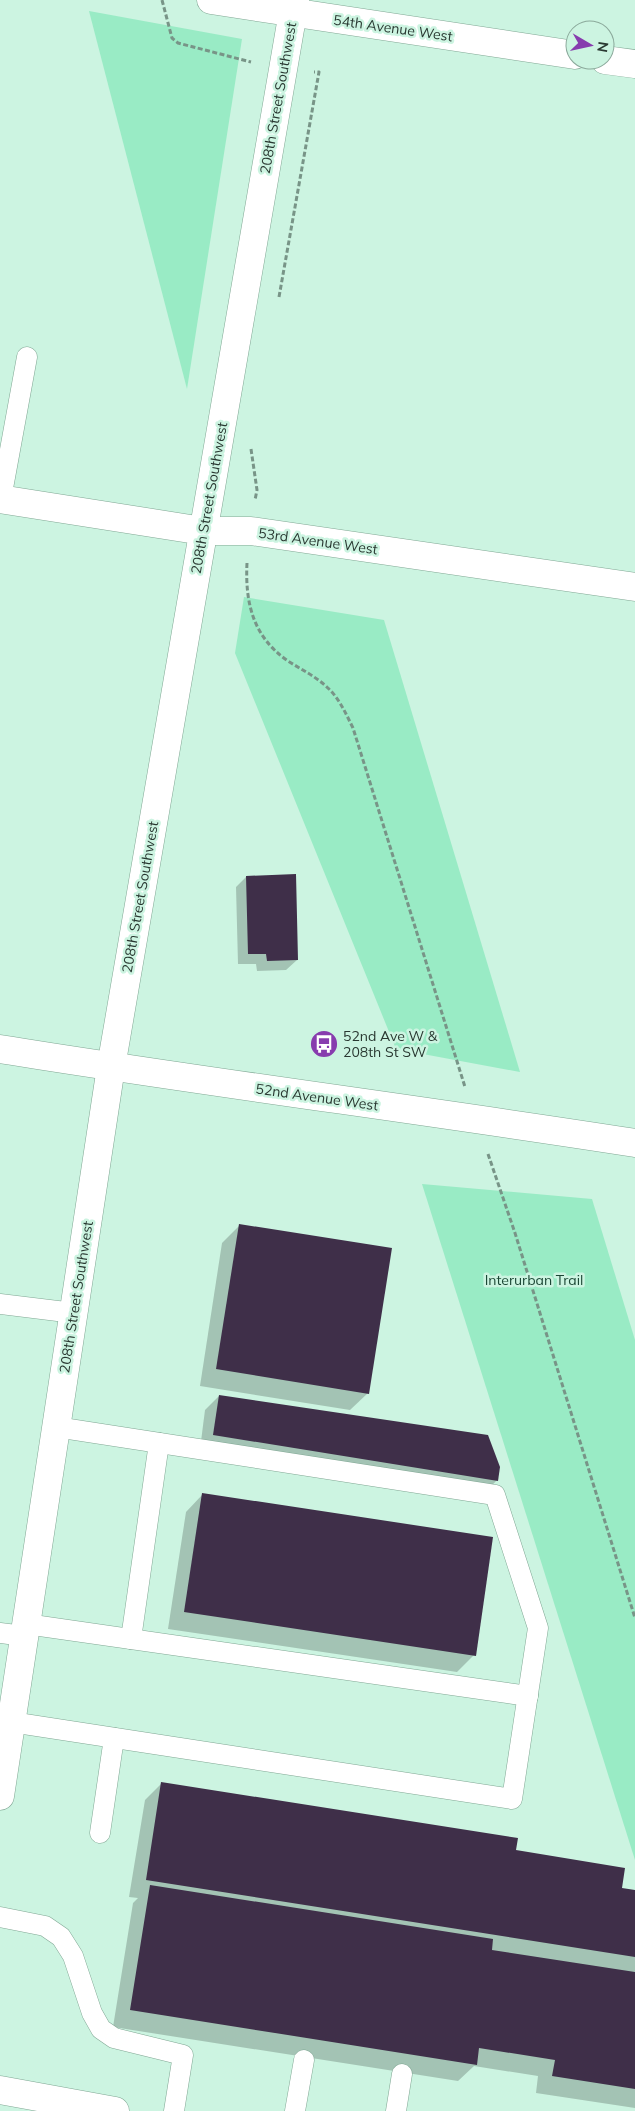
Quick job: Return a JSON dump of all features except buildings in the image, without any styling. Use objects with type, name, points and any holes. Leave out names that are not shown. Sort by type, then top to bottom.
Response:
[{"type":"street","name":"54th Avenue West","points":[[211,0],[294,6],[565,53]]},
{"type":"street","name":"208th Street Southwest","points":[[0,1796],[11,1722],[17,1631],[56,1427],[111,1067],[294,6]]},
{"type":"street","points":[[615,61],[635,64]]},
{"type":"street","name":"53rd Avenue West","points":[[1,499],[203,531],[251,531],[635,587]]},
{"type":"street","name":"52nd Avenue West","points":[[0,1049],[111,1067],[635,1142]]},
{"type":"street","points":[[0,2090],[115,2111]]},
{"type":"street","points":[[0,2104],[4,2111]]},
{"type":"lane","points":[[1,499],[27,357]]},
{"type":"lane","points":[[0,1304],[74,1313]]},
{"type":"lane","points":[[11,1722],[512,1799],[528,1696],[538,1628],[495,1495],[56,1427]]},
{"type":"lane","points":[[131,1639],[160,1443]]},
{"type":"lane","points":[[17,1631],[131,1639],[528,1696]]},
{"type":"lane","points":[[100,1833],[114,1738]]},
{"type":"lane","points":[[0,1917],[46,1926],[61,1937],[74,1956],[92,2013],[101,2029],[114,2038],[183,2055],[174,2111]]},
{"type":"lane","points":[[295,2111],[304,2060]]},
{"type":"lane","points":[[396,2111],[402,2074]]},
{"type":"path","points":[[162,0],[172,38],[178,43],[252,62]]},
{"type":"path","points":[[278,304],[319,72],[308,71]]},
{"type":"path","points":[[252,449],[257,490],[254,504]]},
{"type":"path","points":[[247,560],[247,598],[253,618],[262,634],[273,649],[330,690],[343,708],[353,728],[476,1118],[515,1233],[635,1618]]},
{"type":"green space","points":[[89,11],[242,39],[187,389]]},
{"type":"green space","points":[[244,597],[384,620],[520,1072],[396,1049],[235,653]]},
{"type":"green space","name":"Interurban Trail","points":[[422,1184],[592,1199],[635,1340],[635,1860]]},
{"type":"place","name":"52nd Ave W & 208th St SW","points":[[324,1044]]}]
